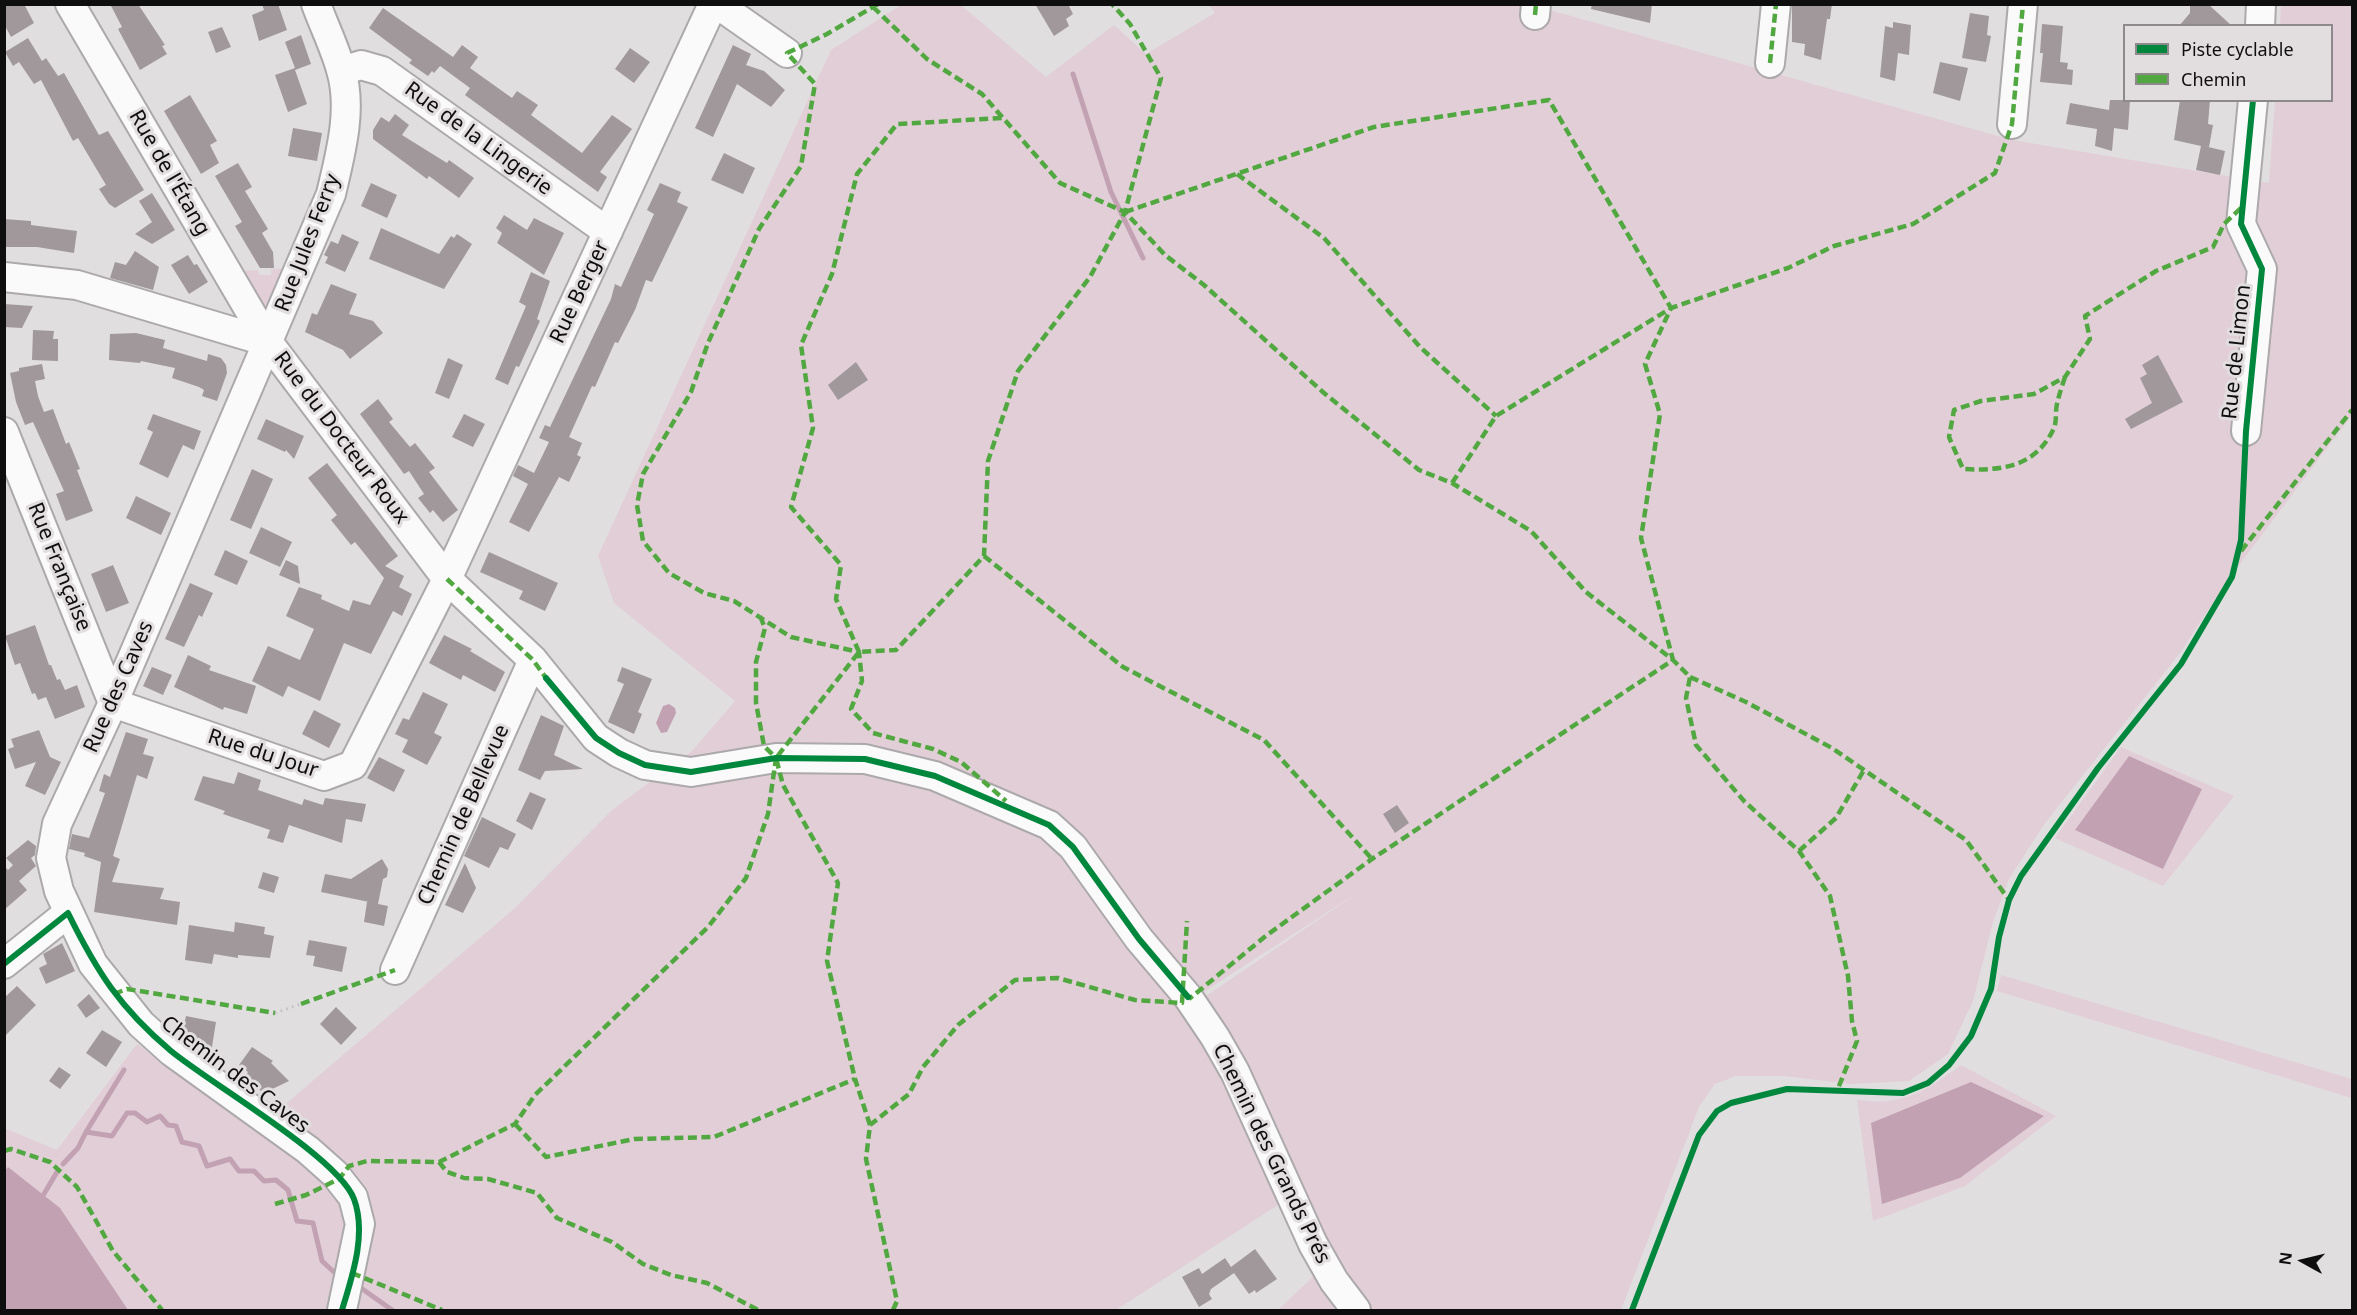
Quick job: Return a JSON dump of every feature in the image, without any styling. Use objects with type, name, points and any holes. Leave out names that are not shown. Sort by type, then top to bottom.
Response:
[{"type":"street","name":"Rue de l'Étang","points":[[70,4],[268,342]]},
{"type":"street","name":"Rue Jules Ferry","points":[[268,342],[331,194],[340,154],[346,108],[342,71],[315,4]]},
{"type":"street","points":[[715,4],[787,53]]},
{"type":"street","name":"Rue Berger","points":[[447,579],[715,4]]},
{"type":"street","points":[[1770,63],[1776,4]]},
{"type":"street","points":[[2012,124],[2023,4]]},
{"type":"street","points":[[2260,24],[2261,4]]},
{"type":"street","name":"Rue de la Lingerie","points":[[342,71],[361,65],[382,71],[608,232]]},
{"type":"street","name":"Rue de Limon","points":[[2246,431],[2262,269],[2241,224],[2253,102]]},
{"type":"street","name":"Rue du Docteur Roux","points":[[4,277],[77,285],[268,342],[447,579],[539,669]]},
{"type":"street","name":"Rue des Caves","points":[[141,1024],[93,964],[68,914],[53,875],[52,841],[57,824],[113,703],[268,342]]},
{"type":"street","name":"Rue Française","points":[[4,432],[113,703]]},
{"type":"street","name":"Rue du Jour","points":[[113,703],[324,777],[353,765],[447,579]]},
{"type":"street","name":"Chemin de Bellevue","points":[[395,970],[539,669]]},
{"type":"street","name":"Chemin des Grands Prés","points":[[539,669],[596,738],[619,753],[645,765],[691,772],[776,758],[865,759],[935,776],[1049,825],[1073,847],[1139,939],[1188,997],[1235,1072],[1313,1244],[1334,1281],[1356,1311]]},
{"type":"street","points":[[4,964],[68,914]]},
{"type":"street","name":"Chemin des Caves","points":[[141,1024],[172,1052],[308,1150],[335,1174],[353,1197],[360,1224],[352,1273],[342,1311]]},
{"type":"path","points":[[275,1013],[301,1004]]},
{"type":"path","points":[[4,1144],[10,1149]]},
{"type":"shaded area","points":[[901,5],[961,5],[1046,77],[1114,25],[1146,54],[1215,13],[1209,5],[1532,5],[2012,140],[2269,183],[2275,102],[2333,102],[2333,24],[2280,24],[2281,5],[2352,5],[2352,415],[2228,580],[2180,653],[2045,823],[2009,879],[1993,922],[1973,1001],[1948,1054],[1909,1081],[1850,1084],[1784,1076],[1736,1076],[1715,1084],[1699,1107],[1621,1310],[1370,1310],[1311,1233],[1198,1004],[1206,996],[1362,890],[1188,1002],[1281,1203],[1116,1310],[5,1310],[4,1128],[57,1150],[137,1044],[254,1131],[515,908],[612,810],[692,751],[735,701],[614,603],[598,556],[831,50]]},
{"type":"shaded area","points":[[287,268],[273,305],[260,305],[240,271],[258,270],[259,275],[271,275],[271,269]]},
{"type":"shaded area","points":[[669,704],[675,708],[676,713],[667,732],[661,733],[656,723],[663,706]]},
{"type":"shaded area","points":[[2121,747],[2234,796],[2163,886],[2055,838]]},
{"type":"shaded area","points":[[2129,756],[2202,789],[2163,869],[2075,830]]},
{"type":"shaded area","points":[[2001,975],[2352,1079],[2352,1098],[1997,991]]},
{"type":"shaded area","points":[[1961,1065],[2056,1116],[1965,1186],[1873,1221],[1857,1100],[1888,1101],[1913,1095],[1936,1083]]},
{"type":"shaded area","points":[[1971,1082],[2044,1116],[1960,1178],[1882,1204],[1871,1123]]},
{"type":"shaded area","points":[[8,1167],[60,1208],[128,1310],[5,1310],[4,1172]]},
{"type":"shaded area","points":[[1317,1273],[1344,1310],[1278,1310]]},
{"type":"building","points":[[4,4],[24,4],[34,23],[11,37],[4,24]]},
{"type":"building","points":[[110,4],[138,4],[165,45],[162,46],[167,54],[140,70],[118,29],[122,27]]},
{"type":"building","points":[[262,4],[278,4],[287,30],[259,41],[252,15],[264,10]]},
{"type":"building","points":[[1035,4],[1068,4],[1073,14],[1066,19],[1069,26],[1054,36]]},
{"type":"building","points":[[1592,4],[1652,4],[1650,23],[1591,9]]},
{"type":"building","points":[[1792,4],[1832,4],[1830,19],[1827,19],[1821,60],[1804,55],[1805,44],[1792,42]]},
{"type":"building","points":[[2190,4],[2208,4],[2230,24],[2181,24],[2190,13]]},
{"type":"building","points":[[383,8],[453,57],[462,45],[478,57],[470,68],[512,98],[517,91],[538,105],[531,115],[582,153],[612,115],[632,129],[600,172],[607,177],[598,192],[465,95],[470,88],[440,66],[428,76],[409,63],[412,60],[369,28]]},
{"type":"building","points":[[1970,13],[1989,16],[1987,35],[1991,36],[1986,62],[1962,58]]},
{"type":"building","points":[[1893,22],[1911,25],[1909,55],[1898,53],[1895,81],[1880,77],[1885,26],[1893,28]]},
{"type":"building","points":[[2042,24],[2063,26],[2060,62],[2068,63],[2067,69],[2073,70],[2072,85],[2040,82],[2043,53],[2040,53]]},
{"type":"building","points":[[222,27],[231,47],[216,53],[208,32]]},
{"type":"building","points":[[301,35],[311,64],[295,70],[307,104],[288,112],[275,75],[295,68],[285,42]]},
{"type":"building","points":[[28,38],[42,61],[46,58],[58,76],[64,73],[99,135],[108,131],[144,190],[115,208],[109,204],[99,189],[106,185],[78,138],[73,141],[41,80],[34,84],[19,62],[13,66],[5,52]]},
{"type":"building","points":[[733,45],[751,54],[746,65],[764,71],[785,90],[771,107],[737,84],[713,137],[695,128]]},
{"type":"building","points":[[630,48],[650,62],[634,83],[615,69]]},
{"type":"building","points":[[1940,62],[1968,68],[1960,101],[1933,93]]},
{"type":"building","points":[[190,95],[217,141],[210,145],[219,163],[201,174],[164,111]]},
{"type":"building","points":[[2110,100],[2130,102],[2128,130],[2114,128],[2112,151],[2095,146],[2097,129],[2066,124],[2070,103],[2109,110]]},
{"type":"building","points":[[2180,102],[2210,102],[2208,124],[2213,125],[2209,147],[2204,146],[2225,151],[2220,175],[2196,170],[2201,146],[2174,140]]},
{"type":"building","points":[[395,114],[409,125],[402,135],[447,163],[449,160],[474,178],[459,198],[429,176],[427,179],[373,139],[373,130],[381,117],[389,122]]},
{"type":"building","points":[[293,128],[322,133],[317,161],[288,156]]},
{"type":"building","points":[[724,153],[755,168],[743,194],[711,180]]},
{"type":"building","points":[[238,163],[252,187],[245,191],[268,229],[262,233],[273,252],[274,268],[260,268],[235,226],[242,222],[215,176]]},
{"type":"building","points":[[371,183],[397,195],[387,218],[361,206]]},
{"type":"building","points":[[660,183],[681,192],[677,202],[688,207],[652,282],[646,280],[635,310],[618,343],[615,342],[595,387],[592,386],[569,437],[582,443],[577,455],[581,457],[569,482],[559,477],[529,532],[509,522],[528,484],[513,476],[518,465],[534,473],[549,442],[539,438],[545,425],[550,427],[611,299],[615,284],[621,287],[654,214],[647,210]]},
{"type":"building","points":[[152,193],[175,230],[152,244],[135,234],[152,222],[139,201]]},
{"type":"building","points":[[504,215],[527,230],[534,218],[564,233],[544,275],[497,243],[502,233],[496,228]]},
{"type":"building","points":[[4,219],[31,221],[31,225],[77,231],[74,253],[37,247],[4,247]]},
{"type":"building","points":[[381,228],[439,254],[451,236],[454,238],[457,234],[472,244],[444,289],[369,259]]},
{"type":"building","points":[[342,234],[359,242],[345,272],[325,263],[328,257],[324,255],[331,241],[338,244]]},
{"type":"building","points":[[135,251],[159,267],[153,290],[110,278],[115,262],[126,265]]},
{"type":"building","points":[[188,255],[194,265],[197,264],[208,282],[189,294],[171,265]]},
{"type":"building","points":[[531,272],[550,281],[537,319],[540,321],[508,385],[495,379],[526,306],[519,302]]},
{"type":"building","points":[[331,284],[357,294],[349,314],[373,321],[383,333],[350,359],[343,350],[305,332],[312,313],[317,315]]},
{"type":"building","points":[[4,304],[33,306],[22,328],[4,327]]},
{"type":"building","points":[[33,330],[54,331],[53,339],[58,339],[58,361],[32,360]]},
{"type":"building","points":[[136,333],[165,340],[163,348],[207,361],[208,354],[221,358],[226,365],[227,373],[217,401],[202,396],[204,390],[199,387],[172,378],[175,368],[141,361],[140,363],[109,360],[110,334]]},
{"type":"building","points":[[2158,355],[2183,402],[2131,429],[2125,419],[2152,403],[2140,378],[2147,374],[2142,365]]},
{"type":"building","points":[[448,358],[463,365],[449,399],[435,393]]},
{"type":"building","points":[[856,362],[868,380],[838,400],[828,385]]},
{"type":"building","points":[[42,364],[45,379],[35,381],[38,396],[44,412],[53,409],[66,444],[69,442],[93,511],[66,521],[56,494],[64,491],[33,422],[25,425],[16,402],[10,373],[19,371],[19,368]]},
{"type":"building","points":[[378,399],[393,419],[389,422],[410,447],[415,443],[435,468],[429,472],[458,510],[443,522],[433,510],[430,513],[418,498],[424,494],[409,471],[404,474],[360,414]]},
{"type":"building","points":[[153,414],[201,431],[194,450],[183,445],[168,478],[139,464],[153,432],[147,429]]},
{"type":"building","points":[[464,414],[485,424],[473,447],[452,437]]},
{"type":"building","points":[[266,419],[304,436],[294,459],[286,450],[285,452],[257,439]]},
{"type":"building","points":[[327,463],[398,556],[385,566],[404,576],[399,587],[412,594],[402,616],[393,611],[371,654],[344,643],[320,701],[288,686],[283,697],[252,681],[268,646],[300,660],[314,629],[286,616],[299,587],[322,595],[321,599],[349,611],[353,600],[370,605],[384,578],[355,542],[351,545],[331,520],[337,515],[308,478]]},
{"type":"building","points":[[252,469],[273,479],[251,529],[230,520]]},
{"type":"building","points":[[136,496],[171,513],[161,535],[126,518]]},
{"type":"building","points":[[261,527],[292,542],[280,567],[249,553]]},
{"type":"building","points":[[225,550],[248,561],[237,585],[214,575]]},
{"type":"building","points":[[489,552],[558,583],[545,611],[519,599],[523,591],[480,572]]},
{"type":"building","points":[[286,560],[298,566],[300,584],[279,575]]},
{"type":"building","points":[[113,565],[129,603],[106,612],[91,574]]},
{"type":"building","points":[[190,583],[213,593],[202,617],[199,615],[184,647],[165,639]]},
{"type":"building","points":[[35,625],[49,665],[57,680],[60,679],[65,690],[77,685],[85,707],[55,719],[46,697],[38,700],[35,693],[32,694],[20,663],[15,665],[5,636]]},
{"type":"building","points":[[444,635],[472,649],[470,651],[505,672],[495,692],[463,675],[461,680],[429,663]]},
{"type":"building","points":[[188,655],[211,666],[209,670],[256,686],[247,714],[224,707],[223,710],[174,687]]},
{"type":"building","points":[[152,667],[172,675],[163,695],[143,686]]},
{"type":"building","points":[[622,667],[652,679],[638,712],[642,714],[634,734],[608,722],[624,684],[617,681]]},
{"type":"building","points":[[423,692],[448,704],[434,733],[442,737],[427,765],[402,752],[408,740],[395,734],[403,718],[409,720]]},
{"type":"building","points":[[314,710],[341,724],[329,748],[302,734]]},
{"type":"building","points":[[541,715],[564,726],[554,755],[583,769],[545,771],[540,780],[518,770]]},
{"type":"building","points":[[39,730],[50,757],[61,762],[45,795],[25,786],[36,762],[15,769],[8,749],[14,747],[11,739]]},
{"type":"building","points":[[126,732],[148,739],[143,754],[154,757],[147,779],[137,775],[113,856],[120,859],[112,882],[164,888],[160,899],[180,902],[177,925],[94,912],[101,862],[84,856],[85,853],[69,849],[72,834],[89,838],[105,793],[99,791],[104,774],[110,777]]},
{"type":"building","points":[[379,757],[405,770],[394,792],[367,778]]},
{"type":"building","points":[[238,772],[261,780],[258,790],[302,805],[304,799],[323,805],[325,798],[366,804],[362,822],[346,819],[342,843],[289,825],[283,843],[267,838],[270,830],[223,814],[225,811],[194,800],[203,776],[234,784]]},
{"type":"building","points":[[530,792],[546,799],[532,830],[516,821]]},
{"type":"building","points":[[1397,805],[1409,823],[1395,833],[1383,814]]},
{"type":"building","points":[[482,817],[516,834],[508,850],[500,847],[489,868],[464,856]]},
{"type":"building","points":[[28,840],[36,846],[35,855],[31,858],[36,866],[19,881],[27,890],[4,910],[4,866],[8,870],[13,865],[6,858]]},
{"type":"building","points":[[382,859],[388,869],[387,877],[383,879],[378,904],[388,906],[384,926],[364,922],[367,902],[369,902],[321,892],[325,874],[351,879]]},
{"type":"building","points":[[465,863],[476,888],[463,913],[445,905]]},
{"type":"building","points":[[263,872],[279,877],[274,893],[258,888]]},
{"type":"building","points":[[235,922],[265,927],[264,934],[274,936],[270,958],[238,955],[238,958],[214,954],[212,964],[185,960],[189,925],[234,932]]},
{"type":"building","points":[[309,940],[347,947],[342,972],[313,966],[315,956],[306,955]]},
{"type":"building","points":[[62,943],[75,971],[46,984],[39,968],[47,964],[43,954]]},
{"type":"building","points":[[17,986],[36,1005],[4,1037],[4,998]]},
{"type":"building","points":[[89,994],[100,1008],[86,1018],[77,1005]]},
{"type":"building","points":[[336,1007],[357,1028],[341,1045],[320,1024]]},
{"type":"building","points":[[186,1016],[216,1022],[210,1059],[188,1043],[189,1034],[182,1033]]},
{"type":"building","points":[[102,1030],[122,1042],[106,1067],[86,1053]]},
{"type":"building","points":[[252,1047],[273,1061],[271,1063],[289,1081],[264,1093],[244,1079],[248,1072],[239,1065]]},
{"type":"building","points":[[59,1067],[71,1075],[60,1089],[49,1081]]},
{"type":"building","points":[[1255,1249],[1277,1279],[1256,1293],[1255,1290],[1249,1294],[1234,1273],[1211,1289],[1209,1294],[1212,1299],[1199,1307],[1182,1277],[1199,1268],[1202,1274],[1225,1258],[1231,1267]]},
{"type":"waterway","points":[[1073,74],[1111,192],[1143,258]]},
{"type":"waterway","points":[[86,1132],[124,1070]]},
{"type":"waterway","points":[[63,1164],[78,1148],[86,1132],[112,1136],[127,1113],[135,1113],[147,1122],[160,1116],[168,1125],[176,1126],[182,1142],[199,1146],[207,1166],[230,1159],[239,1171],[254,1171],[264,1181],[276,1180],[288,1190],[297,1221],[313,1223],[322,1261],[336,1274]]},
{"type":"waterway","points":[[41,1199],[57,1172]]},
{"type":"waterway","points":[[361,1288],[392,1310]]},
{"type":"marked path","points":[[878,4],[827,34],[787,53],[815,84],[801,166],[759,229],[708,343],[691,392],[643,474],[637,505],[643,541],[669,573],[704,593],[734,601],[791,637],[859,652],[862,681],[851,709],[873,733],[933,749],[961,762],[1006,801]]},
{"type":"marked path","points":[[870,1125],[855,1079],[827,961],[838,883],[783,785],[776,758],[859,652],[896,650],[984,556],[988,461],[1018,371],[1090,277],[1125,212],[1161,78],[1130,24],[1112,4]]},
{"type":"marked path","points":[[1535,15],[1536,4]]},
{"type":"marked path","points":[[1770,63],[1776,4]]},
{"type":"marked path","points":[[1452,483],[1496,416],[1671,308],[1788,268],[1834,246],[1913,224],[1995,173],[2012,124],[2023,4]]},
{"type":"marked path","points":[[873,7],[927,59],[982,94],[1060,183],[1125,212],[1165,255],[1204,285],[1324,393],[1419,470],[1452,483],[1531,531],[1586,592],[1673,660],[1690,677],[1686,698],[1696,745],[1744,801],[1799,851],[1830,896],[1848,976],[1852,1021],[1857,1041],[1837,1091]]},
{"type":"marked path","points":[[1125,212],[1374,127],[1549,100],[1671,308],[1645,364],[1660,414],[1641,538],[1673,660],[1372,859],[1267,935],[1189,999]]},
{"type":"marked path","points":[[859,652],[836,599],[841,565],[791,507],[813,428],[801,345],[832,274],[857,174],[897,124],[1003,118]]},
{"type":"marked path","points":[[1237,174],[1324,238],[1420,347],[1496,416]]},
{"type":"marked path","points":[[2065,377],[2057,404],[2054,428],[2038,451],[2028,459],[2004,467],[1963,469],[1949,437],[1954,410],[1981,401],[2034,394],[2065,377],[2090,339],[2085,316],[2156,271],[2213,247],[2224,224],[2242,207]]},
{"type":"marked path","points":[[2241,551],[2352,410]]},
{"type":"marked path","points":[[984,556],[1123,667],[1264,740],[1372,859]]},
{"type":"marked path","points":[[447,579],[533,660],[546,678]]},
{"type":"marked path","points":[[275,1204],[306,1195],[339,1179],[349,1166],[367,1161],[439,1162],[515,1124],[535,1095],[708,927],[746,878],[768,814],[776,758],[764,746],[756,703],[756,662],[765,628],[760,616]]},
{"type":"marked path","points":[[1690,677],[1746,702],[1832,748],[1966,840],[2009,900]]},
{"type":"marked path","points":[[1799,851],[1836,818],[1864,770]]},
{"type":"marked path","points":[[893,1310],[897,1301],[866,1159],[870,1125],[909,1094],[923,1067],[958,1025],[1015,980],[1058,978],[1135,1000],[1182,1003],[1187,921]]},
{"type":"marked path","points":[[301,1004],[395,970]]},
{"type":"marked path","points":[[114,994],[127,989],[275,1013]]},
{"type":"marked path","points":[[515,1124],[546,1157],[634,1139],[714,1137],[855,1079]]},
{"type":"marked path","points":[[4,1151],[11,1149],[50,1162],[77,1187],[113,1251],[162,1310]]},
{"type":"marked path","points":[[439,1162],[447,1172],[464,1178],[488,1179],[537,1193],[557,1218],[612,1242],[643,1264],[671,1275],[707,1283],[758,1310]]},
{"type":"marked path","points":[[352,1273],[442,1310]]},
{"type":"cycle path","points":[[1632,1310],[1699,1135],[1717,1111],[1731,1103],[1787,1089],[1903,1093],[1928,1083],[1949,1065],[1971,1036],[1991,989],[1999,937],[2009,900],[2021,876],[2098,768],[2181,664],[2232,577],[2241,540],[2246,431],[2262,269],[2241,224],[2253,102]]},
{"type":"cycle path","points":[[546,678],[596,738],[619,753],[645,765],[691,772],[776,758],[865,759],[935,776],[1049,825],[1073,847],[1139,939],[1188,997]]},
{"type":"cycle path","points":[[4,964],[68,913],[100,971],[137,1020],[171,1051],[300,1142],[343,1182],[354,1199],[358,1212],[359,1241],[342,1310]]}]
